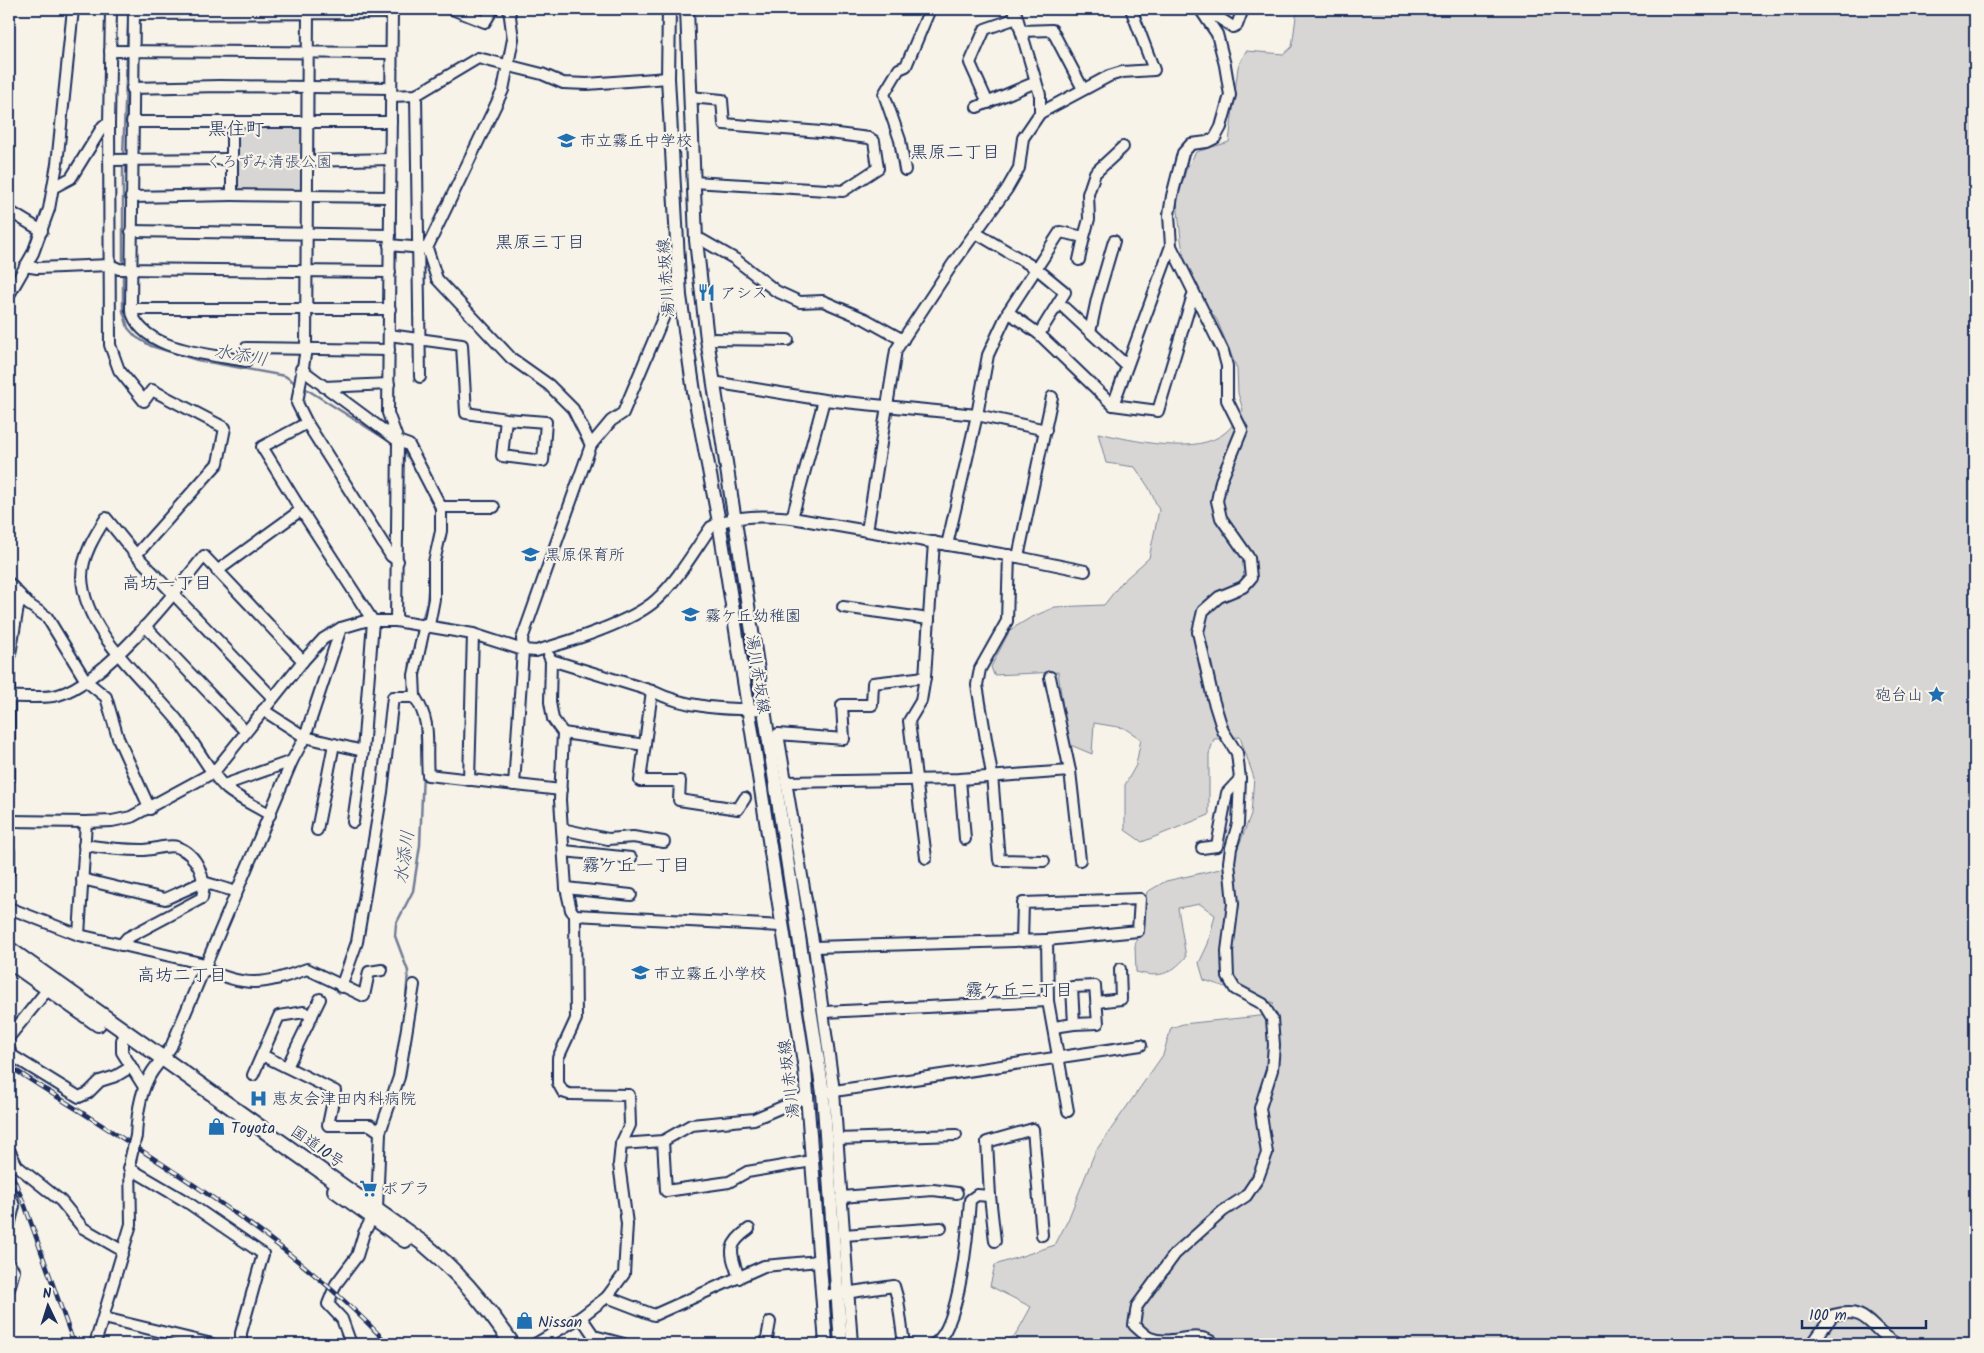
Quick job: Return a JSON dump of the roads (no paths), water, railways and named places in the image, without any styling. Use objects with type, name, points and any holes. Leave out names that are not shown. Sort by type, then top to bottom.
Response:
[{"type":"highway","name":"国道10号","points":[[9,949],[161,1062],[448,1265],[482,1301],[512,1344]]},
{"type":"highway","name":"国道10号","points":[[9,961],[122,1040],[161,1062]]},
{"type":"highway","name":"国道10号","points":[[374,1213],[447,1276],[481,1313],[502,1344]]},
{"type":"main road","name":"湯川赤坂線","points":[[668,9],[668,78],[680,296],[694,392],[719,522],[808,1096],[826,1344]]},
{"type":"main road","name":"湯川赤坂線","points":[[687,9],[696,240],[707,339],[764,709],[828,1092],[843,1292],[841,1344]]},
{"type":"street","points":[[9,295],[12,282],[25,266],[42,231],[54,187],[73,9]]},
{"type":"street","points":[[111,9],[109,160],[121,268],[133,319],[142,331],[171,346],[246,361],[246,348],[389,350]]},
{"type":"street","points":[[452,9],[484,22],[493,9]]},
{"type":"street","points":[[422,248],[503,90],[513,39],[509,9]]},
{"type":"street","points":[[905,170],[900,140],[884,94],[899,69],[906,66],[930,9]]},
{"type":"street","points":[[867,530],[896,350],[1019,168],[1023,138],[1040,113],[1083,89],[1122,72],[1154,70],[1131,9]]},
{"type":"street","points":[[1200,9],[1216,34],[1225,65],[1230,95],[1221,127],[1215,138],[1207,142],[1191,144],[1184,153],[1172,196],[1169,215],[1171,246],[1193,295],[1223,351],[1227,366],[1227,400],[1242,430],[1221,481],[1217,501],[1221,518],[1249,558],[1251,578],[1242,587],[1219,597],[1203,610],[1198,632],[1213,699],[1223,731],[1237,754],[1240,779],[1238,824],[1231,848],[1230,862],[1233,904],[1226,951],[1228,977],[1235,989],[1263,1004],[1272,1019],[1274,1044],[1272,1070],[1260,1108],[1267,1153],[1258,1178],[1246,1196],[1223,1211],[1175,1254],[1137,1306],[1134,1325],[1149,1338],[1169,1342],[1200,1336],[1215,1344]]},
{"type":"street","points":[[1206,19],[1216,16],[1233,27],[1237,25],[1243,9]]},
{"type":"street","points":[[136,555],[218,463],[225,428],[152,390],[144,401],[119,370],[110,345],[121,268],[131,231],[132,88],[128,50],[134,12],[392,11],[388,413],[398,441],[396,621]]},
{"type":"street","points":[[308,12],[306,349],[301,369],[297,403],[307,423],[391,556],[398,561]]},
{"type":"street","points":[[988,103],[970,63],[984,29],[1015,14],[1040,95],[1040,113]]},
{"type":"street","points":[[1021,31],[1052,30],[1083,89]]},
{"type":"street","points":[[110,51],[391,53]]},
{"type":"street","points":[[132,88],[219,86],[308,88],[416,95],[478,58],[542,74],[563,83],[587,84],[668,78]]},
{"type":"street","points":[[977,107],[1036,82]]},
{"type":"street","points":[[416,95],[422,248],[419,339],[420,377]]},
{"type":"street","points":[[690,96],[722,100],[724,124],[869,138],[874,141],[878,168],[843,191],[693,182]]},
{"type":"street","points":[[132,122],[391,122]]},
{"type":"street","points":[[232,122],[232,195]]},
{"type":"street","points":[[54,187],[71,178],[103,126],[109,124]]},
{"type":"street","points":[[1079,260],[1089,219],[1088,194],[1095,172],[1122,147]]},
{"type":"street","points":[[109,160],[232,159]]},
{"type":"street","points":[[307,161],[390,159]]},
{"type":"street","points":[[131,197],[232,195],[390,197]]},
{"type":"street","points":[[9,211],[42,231]]},
{"type":"street","points":[[131,231],[307,234],[390,240],[422,248]]},
{"type":"street","points":[[948,545],[977,415],[988,354],[1008,312],[1060,232],[1084,237]]},
{"type":"street","points":[[976,234],[1037,269],[1065,292],[1039,334]]},
{"type":"street","points":[[696,240],[717,248],[776,290],[800,302],[824,301],[866,319],[904,340]]},
{"type":"street","points":[[1090,332],[1097,299],[1114,241]]},
{"type":"street","points":[[1113,405],[1171,246]]},
{"type":"street","points":[[422,248],[437,279],[511,358],[549,385],[573,410],[591,445]]},
{"type":"street","points":[[25,266],[37,268],[390,272]]},
{"type":"street","points":[[1008,312],[1039,334],[1113,405],[1158,411],[1193,295]]},
{"type":"street","points":[[514,785],[515,739],[523,650],[522,639],[591,445],[610,421],[624,413],[666,311],[680,296]]},
{"type":"street","points":[[1059,303],[1127,366]]},
{"type":"street","points":[[131,308],[390,309]]},
{"type":"street","points":[[389,335],[462,345],[466,412],[506,419],[546,422],[543,461],[502,456],[506,419]]},
{"type":"street","points":[[707,339],[788,340]]},
{"type":"street","points":[[301,369],[398,441],[409,445],[441,507],[441,531],[434,562],[434,599],[414,675],[415,697],[424,712],[428,734],[426,754],[428,776],[560,790]]},
{"type":"street","points":[[713,382],[824,400],[977,415],[1046,430]]},
{"type":"street","points":[[324,386],[389,384]]},
{"type":"street","points":[[1044,861],[999,860],[992,775],[976,685],[980,669],[1007,621],[1014,556],[1046,430],[1052,396]]},
{"type":"street","points":[[792,518],[824,400]]},
{"type":"street","points":[[307,423],[262,447],[373,621],[363,751],[353,822]]},
{"type":"street","points":[[441,507],[494,507]]},
{"type":"street","points":[[217,571],[301,510]]},
{"type":"street","points":[[9,821],[86,822],[112,821],[131,817],[150,809],[214,772],[303,661],[324,639],[341,628],[365,621],[427,624],[473,634],[523,650],[536,651],[615,623],[655,602],[711,527],[719,522],[761,516],[792,518],[1014,556],[1086,571]]},
{"type":"street","points":[[270,814],[226,788],[178,721],[118,654],[96,623],[85,594],[83,569],[91,542],[106,518],[136,555],[273,698]]},
{"type":"street","points":[[926,858],[909,721],[921,701],[925,677],[934,542]]},
{"type":"street","points":[[20,595],[10,660],[9,695],[58,695],[86,681],[118,654],[145,626],[174,594],[204,556],[303,661]]},
{"type":"street","points":[[9,583],[28,604],[47,617],[86,681],[106,697],[118,738],[150,809]]},
{"type":"street","points":[[843,607],[929,619]]},
{"type":"street","points":[[145,626],[245,731]]},
{"type":"street","points":[[95,1344],[131,1224],[130,1164],[136,1136],[138,1110],[144,1087],[171,1047],[292,761],[305,738],[341,628]]},
{"type":"street","points":[[469,780],[473,634]]},
{"type":"street","points":[[535,1344],[581,1317],[607,1297],[624,1274],[626,1224],[619,1164],[621,1144],[630,1125],[629,1095],[569,1094],[563,1092],[558,1083],[558,1058],[576,1020],[575,915],[571,910],[566,888],[562,829],[560,790],[563,733],[553,719],[551,711],[551,660],[546,648]]},
{"type":"street","points":[[551,660],[652,691],[667,699],[717,708],[764,709]]},
{"type":"street","points":[[852,1344],[843,1292],[844,1235],[837,1139],[828,1092],[824,1012],[778,734],[844,739],[842,705],[872,705],[873,683],[925,677]]},
{"type":"street","points":[[1050,677],[1070,771],[1080,860]]},
{"type":"street","points":[[652,691],[640,781],[680,781],[679,800],[738,809],[745,798]]},
{"type":"street","points":[[341,986],[357,942],[382,792],[393,698],[415,697]]},
{"type":"street","points":[[9,702],[9,779]]},
{"type":"street","points":[[263,710],[305,738],[363,751]]},
{"type":"street","points":[[563,733],[645,745]]},
{"type":"street","points":[[317,830],[334,744]]},
{"type":"street","points":[[224,785],[292,761]]},
{"type":"street","points":[[786,782],[960,779],[992,775],[1070,771]]},
{"type":"street","points":[[960,779],[965,839]]},
{"type":"street","points":[[1202,848],[1217,846],[1227,793],[1240,779]]},
{"type":"street","points":[[79,935],[86,822]]},
{"type":"street","points":[[562,829],[608,839],[633,837],[664,842]]},
{"type":"street","points":[[84,846],[117,850],[176,847],[192,856],[195,860],[202,882],[202,898],[126,938],[121,945]]},
{"type":"street","points":[[564,851],[631,858]]},
{"type":"street","points":[[9,852],[9,871]]},
{"type":"street","points":[[82,879],[165,899],[202,882],[237,892]]},
{"type":"street","points":[[566,888],[630,895]]},
{"type":"street","points":[[814,947],[1022,941],[1047,940],[1138,931],[1140,899],[1023,903],[1022,941]]},
{"type":"street","points":[[9,908],[79,935],[204,966],[230,980],[258,983],[275,981],[306,969],[364,996],[370,972],[382,970]]},
{"type":"street","points":[[575,915],[782,926]]},
{"type":"street","points":[[1047,940],[1048,1001],[1068,1111]]},
{"type":"street","points":[[1097,1002],[1121,999],[1120,969]]},
{"type":"street","points":[[351,1344],[342,1319],[328,1304],[336,1284],[357,1256],[364,1233],[374,1213],[380,1132],[400,1077],[414,985]]},
{"type":"street","points":[[1054,1027],[1098,1023],[1095,986],[1072,987],[1074,1024]]},
{"type":"street","points":[[9,1037],[48,989]]},
{"type":"street","points":[[287,1066],[320,999]]},
{"type":"street","points":[[824,1012],[1048,1001]]},
{"type":"street","points":[[253,1075],[279,1016],[304,1012],[312,1016]]},
{"type":"street","points":[[122,1040],[122,1052],[144,1087]]},
{"type":"street","points":[[828,1092],[1141,1046]]},
{"type":"street","points":[[9,1048],[11,1055],[79,1097],[88,1093],[100,1081],[116,1076],[131,1067]]},
{"type":"street","points":[[262,1054],[335,1091],[328,1125],[370,1125],[380,1132]]},
{"type":"street","points":[[621,1144],[663,1141],[690,1125],[754,1119],[808,1096]]},
{"type":"street","points":[[995,1241],[987,1142],[1033,1129],[1042,1235]]},
{"type":"street","points":[[837,1139],[956,1135]]},
{"type":"street","points":[[663,1141],[666,1191],[729,1182],[747,1172],[812,1161]]},
{"type":"street","points":[[9,1150],[13,1169],[61,1201],[83,1228],[123,1251]]},
{"type":"street","points":[[130,1164],[263,1254],[241,1334],[241,1344]]},
{"type":"street","points":[[841,1197],[932,1190],[957,1193]]},
{"type":"street","points":[[9,1191],[14,1206],[9,1226]]},
{"type":"street","points":[[934,1344],[938,1342],[953,1310],[962,1274],[970,1200],[977,1195],[990,1196]]},
{"type":"street","points":[[844,1235],[942,1228]]},
{"type":"street","points":[[739,1278],[731,1253],[736,1239],[749,1229]]},
{"type":"street","points":[[607,1297],[654,1315],[764,1266],[819,1261]]},
{"type":"street","points":[[9,1264],[14,1271],[9,1289]]},
{"type":"street","points":[[823,1296],[894,1286],[898,1300],[904,1344]]},
{"type":"street","points":[[1812,1344],[1833,1315],[1848,1311],[1863,1316],[1897,1344]]},
{"type":"street","points":[[581,1317],[594,1336],[624,1344]]},
{"type":"street","points":[[104,1318],[212,1344]]},
{"type":"street","points":[[766,1344],[770,1322]]},
{"type":"waterway","name":"水添川","points":[[127,47],[129,9]]},
{"type":"waterway","name":"水添川","points":[[123,157],[127,53]]},
{"type":"waterway","name":"水添川","points":[[123,163],[123,267]]},
{"type":"waterway","name":"水添川","points":[[123,273],[123,311],[128,328],[136,337],[151,346],[197,360],[285,376],[298,385]]},
{"type":"waterway","name":"水添川","points":[[303,387],[395,445]]},
{"type":"waterway","name":"水添川","points":[[402,450],[413,463]]},
{"type":"waterway","name":"水添川","points":[[430,496],[437,515]]},
{"type":"waterway","name":"水添川","points":[[435,537],[436,525]]},
{"type":"waterway","name":"水添川","points":[[421,623],[427,603],[429,582]]},
{"type":"waterway","name":"水添川","points":[[409,693],[410,661],[419,628]]},
{"type":"waterway","name":"水添川","points":[[420,720],[422,757]]},
{"type":"waterway","name":"水添川","points":[[405,1012],[408,971],[395,936],[396,924],[413,891],[420,845],[423,772]]},
{"type":"waterway","name":"水添川","points":[[398,1054],[400,1042]]},
{"type":"railway","points":[[9,1066],[158,1161],[255,1228],[302,1264],[388,1344]]},
{"type":"railway","points":[[9,1167],[25,1206],[74,1344]]},
{"type":"place","name":"市立霧丘中学校","points":[[566,140]]},
{"type":"place","name":"アシス","points":[[706,292]]},
{"type":"place","name":"黒原保育所","points":[[531,554]]},
{"type":"place","name":"霧ケ丘幼稚園","points":[[691,615]]},
{"type":"place","name":"砲台山","points":[[1937,694]]},
{"type":"place","name":"市立霧丘小学校","points":[[640,973]]},
{"type":"place","name":"恵友会津田内科病院","points":[[258,1098]]},
{"type":"place","name":"Toyota","points":[[217,1127]]},
{"type":"place","name":"ポプラ","points":[[368,1188]]},
{"type":"place","name":"Nissan","points":[[524,1321]]},
{"type":"district","name":"黒住町","points":[[236,128]]},
{"type":"district","name":"黒原二丁目","points":[[955,152]]},
{"type":"district","name":"黒原三丁目","points":[[540,242]]},
{"type":"district","name":"高坊一丁目","points":[[167,583]]},
{"type":"district","name":"霧ケ丘一丁目","points":[[636,865]]},
{"type":"district","name":"高坊二丁目","points":[[182,975]]},
{"type":"district","name":"霧ケ丘二丁目","points":[[1019,990]]},
{"type":"park label","name":"くろずみ清張公園","points":[[269,161]]}]
